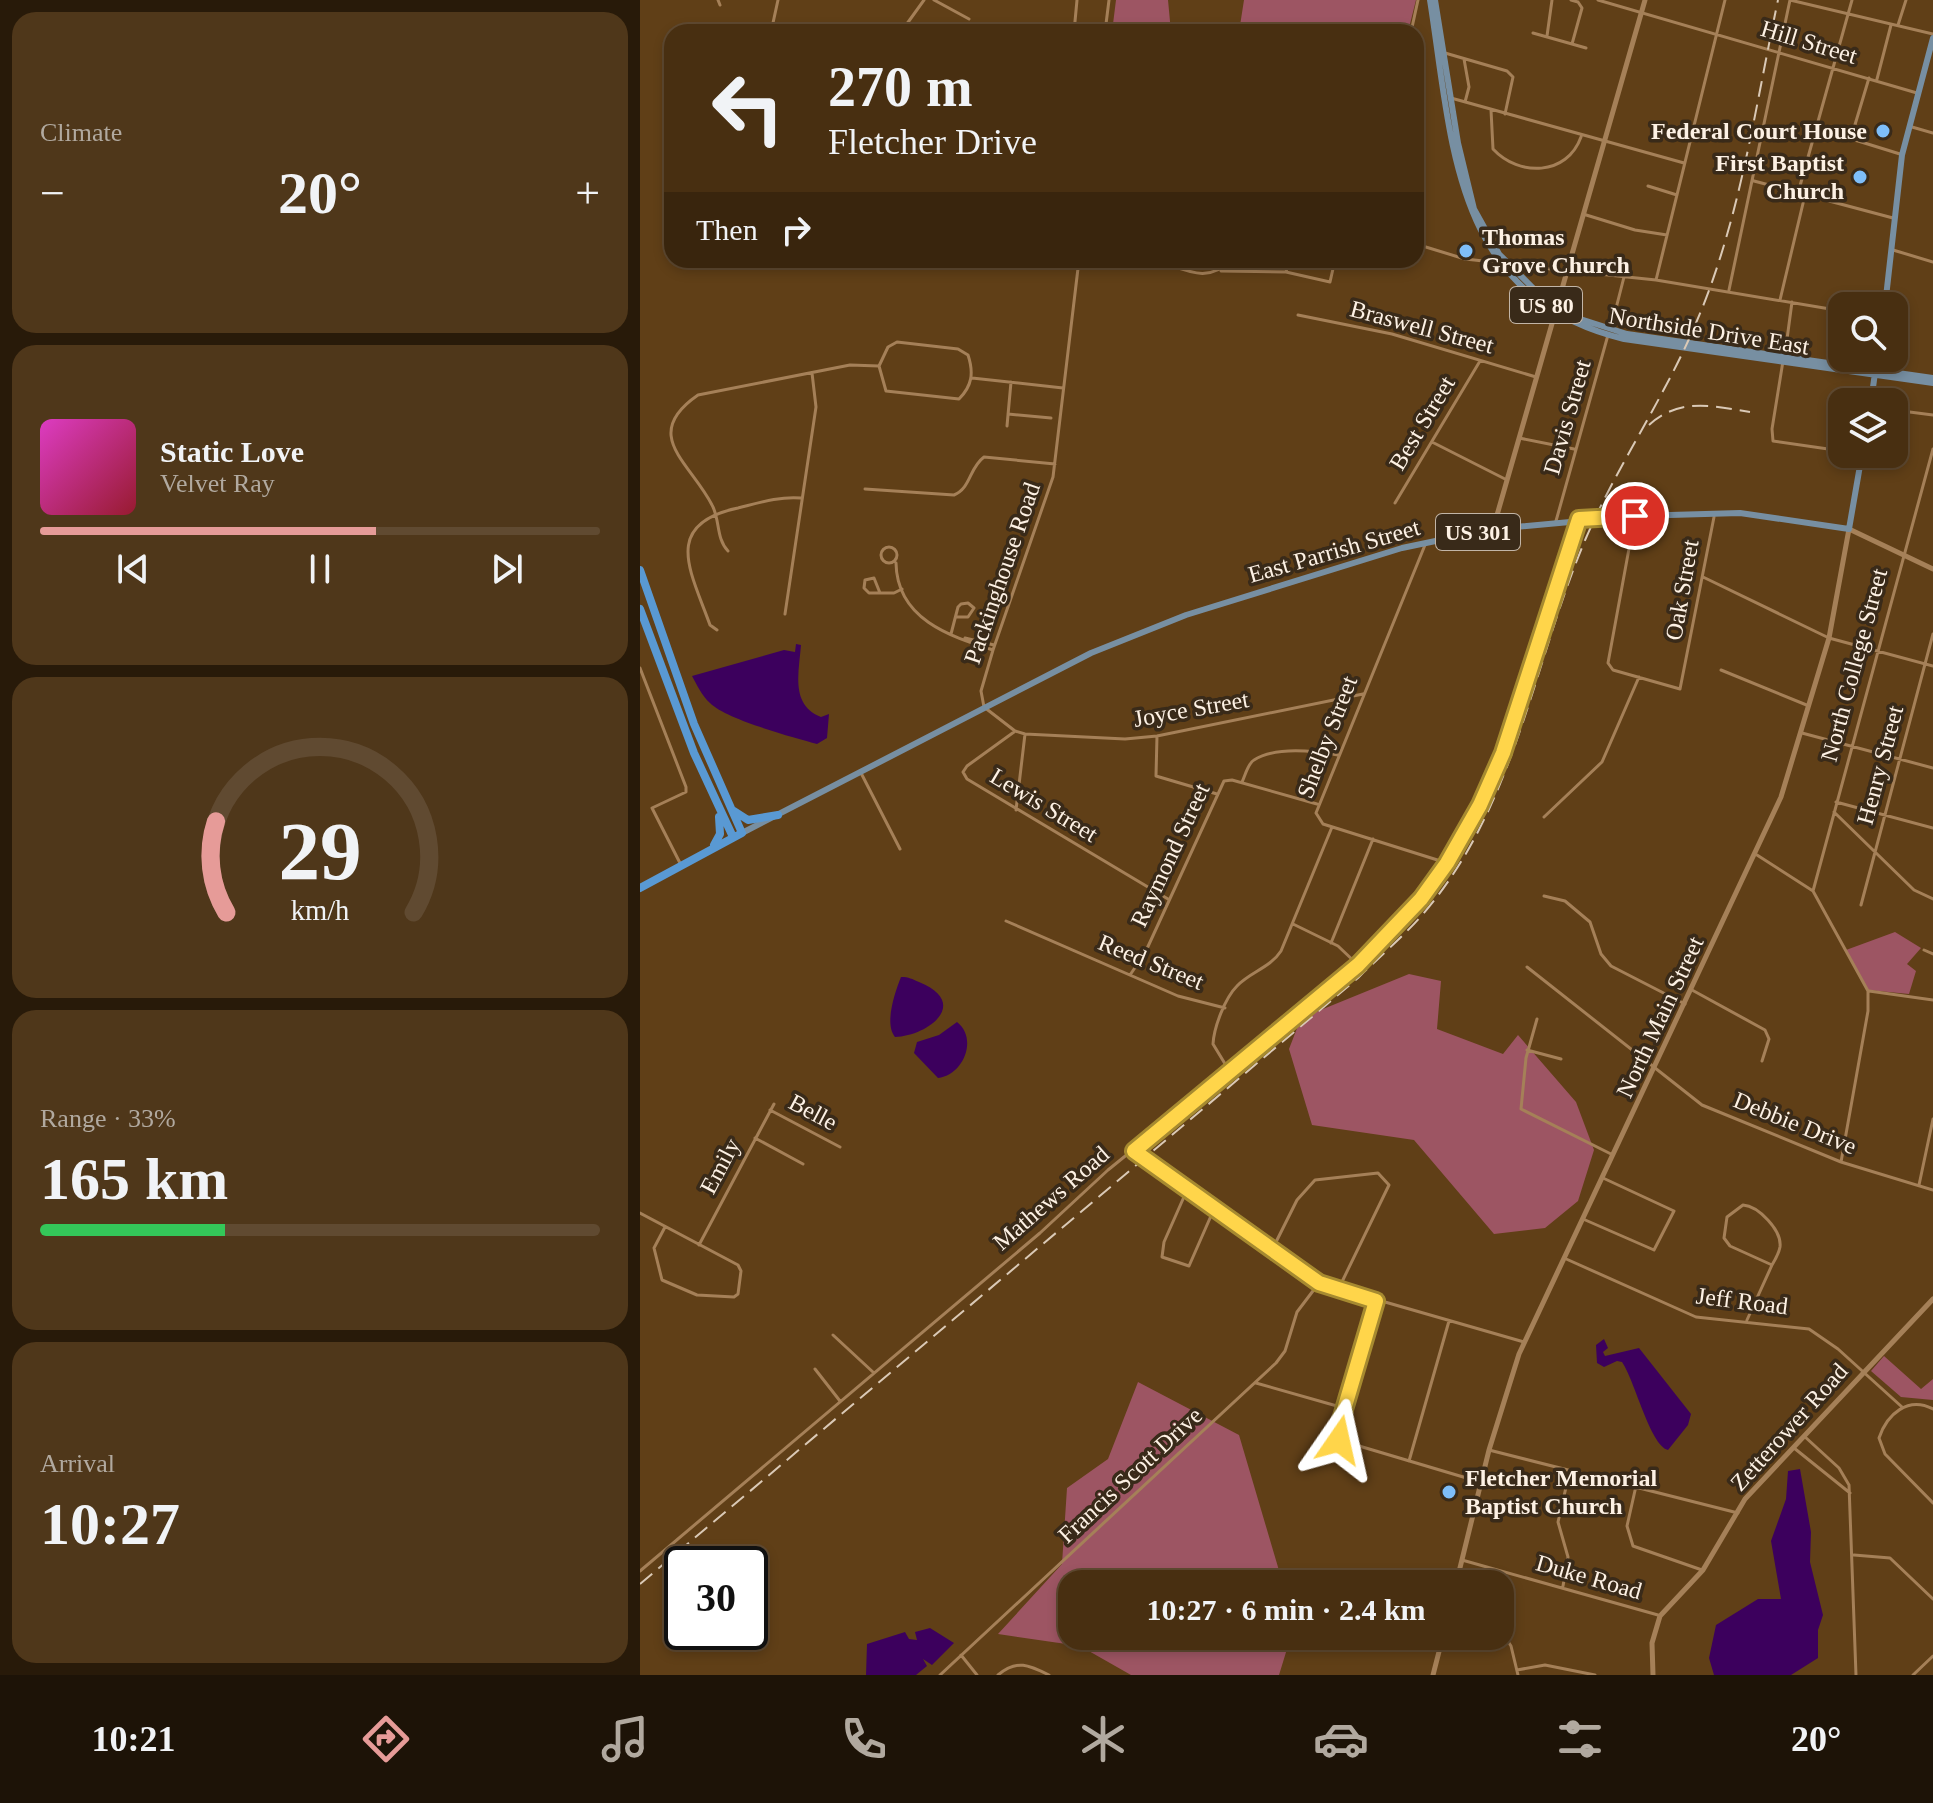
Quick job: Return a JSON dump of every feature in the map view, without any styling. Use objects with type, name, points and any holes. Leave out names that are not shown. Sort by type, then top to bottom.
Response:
[{"type":"highway","points":[[640,570],[689,712],[731,808],[738,835]]},
{"type":"highway","points":[[640,611],[722,827],[711,849]]},
{"type":"highway","points":[[694,753],[738,835]]},
{"type":"highway","points":[[731,808],[748,820],[778,815]]},
{"type":"highway","name":"US 301","points":[[640,888],[738,835]]},
{"type":"main road","name":"Northside Drive East","points":[[1432,0],[1465,194],[1476,224],[1503,263],[1556,309],[1609,332],[1828,366]]},
{"type":"main road","points":[[1887,292],[1902,155],[1933,36]]},
{"type":"main road","name":"Northside Drive East","points":[[1441,53],[1474,209],[1503,263]]},
{"type":"main road","name":"Northside Drive East","points":[[1875,372],[1933,380]]},
{"type":"main road","points":[[1873,388],[1875,372]]},
{"type":"main road","name":"North Main Street","points":[[1849,529],[1859,468]]},
{"type":"main road","name":"East Parrish Street","points":[[984,707],[1122,640],[1246,596],[1427,542],[1556,521],[1714,513],[1849,529]]},
{"type":"main road","name":"US 301","points":[[738,835],[984,707]]},
{"type":"street","points":[[773,24],[778,0]]},
{"type":"street","points":[[907,24],[924,0]]},
{"type":"street","points":[[934,0],[969,19]]},
{"type":"street","points":[[1075,24],[1077,0]]},
{"type":"street","points":[[1106,24],[1109,0]]},
{"type":"street","points":[[1413,24],[1418,0]]},
{"type":"street","points":[[1547,37],[1552,0]]},
{"type":"street","points":[[1571,0],[1578,2],[1582,8],[1572,44]]},
{"type":"street","name":"Hill Street","points":[[1598,0],[1918,93]]},
{"type":"street","points":[[1493,529],[1645,0]]},
{"type":"street","points":[[1656,280],[1725,0]]},
{"type":"street","points":[[1728,291],[1754,181],[1790,0],[1933,36]]},
{"type":"street","points":[[1798,193],[1852,0]]},
{"type":"street","points":[[1898,25],[1906,0]]},
{"type":"street","points":[[1876,81],[1891,25]]},
{"type":"street","points":[[1533,33],[1586,48]]},
{"type":"street","points":[[1441,53],[1507,71],[1513,77],[1505,114]]},
{"type":"street","points":[[1464,59],[1469,87],[1464,102]]},
{"type":"street","points":[[1851,138],[1869,78]]},
{"type":"street","points":[[1451,98],[1684,163]]},
{"type":"street","points":[[1491,110],[1493,149],[1504,159],[1527,167],[1555,167],[1574,153],[1581,136]]},
{"type":"street","points":[[1909,126],[1933,133]]},
{"type":"street","points":[[1816,128],[1902,155]]},
{"type":"street","points":[[1754,181],[1896,219]]},
{"type":"street","points":[[1648,186],[1677,195]]},
{"type":"street","points":[[1780,300],[1805,195]]},
{"type":"street","points":[[1583,214],[1635,230],[1667,235]]},
{"type":"street","points":[[1424,246],[1465,259],[1656,280],[1828,308]]},
{"type":"street","points":[[1893,250],[1933,261]]},
{"type":"street","name":"Packinghouse Road","points":[[984,707],[981,691],[993,648],[1047,501],[1055,464],[1078,268]]},
{"type":"street","points":[[1180,268],[1199,274],[1221,271],[1286,272],[1330,282],[1333,268]]},
{"type":"street","points":[[1221,271],[1224,268]]},
{"type":"street","points":[[1286,272],[1287,268]]},
{"type":"street","name":"Davis Street","points":[[1556,521],[1624,277]]},
{"type":"street","points":[[1792,302],[1772,429],[1773,441],[1828,449]]},
{"type":"street","name":"Braswell Street","points":[[1298,315],[1392,334],[1536,377]]},
{"type":"street","points":[[897,342],[958,349],[968,355],[972,378],[969,390],[959,399],[891,394],[881,383],[879,366],[888,347],[897,342]]},
{"type":"street","name":"Best Street","points":[[1395,503],[1480,361]]},
{"type":"street","points":[[728,551],[722,545],[716,512],[673,453],[668,437],[671,419],[679,406],[698,395],[850,365],[879,366]]},
{"type":"street","points":[[785,614],[816,407],[812,373]]},
{"type":"street","points":[[972,378],[1063,388]]},
{"type":"street","points":[[1007,426],[1011,382]]},
{"type":"street","points":[[1908,412],[1933,415]]},
{"type":"street","points":[[1008,414],[1051,418]]},
{"type":"street","points":[[1519,438],[1576,449]]},
{"type":"street","points":[[1432,442],[1508,480]]},
{"type":"street","name":"North College Street","points":[[1813,891],[1902,554],[1933,449]]},
{"type":"street","points":[[865,489],[954,495],[964,490],[973,467],[984,457],[1055,464]]},
{"type":"street","points":[[717,630],[710,625],[686,556],[693,529],[716,512],[802,498]]},
{"type":"street","name":"Oak Street","points":[[1639,677],[1680,689],[1714,513]]},
{"type":"street","points":[[1544,817],[1602,762],[1639,677],[1616,671],[1608,663],[1635,516]]},
{"type":"street","name":"Mathews Road","points":[[640,1571],[1358,965],[1421,899],[1447,863],[1480,805],[1503,753],[1579,519]]},
{"type":"street","points":[[1849,529],[1933,569]]},
{"type":"street","name":"North Main Street","points":[[1460,1570],[1489,1450],[1524,1342],[1757,855],[1802,733],[1829,638],[1849,529]]},
{"type":"street","name":"Shelby Street","points":[[1427,542],[1318,804],[1317,818],[1332,827],[1447,863]]},
{"type":"street","points":[[896,563],[883,561],[883,549],[894,548],[902,589],[926,624],[993,648]]},
{"type":"street","points":[[1703,577],[1829,638],[1933,666]]},
{"type":"street","points":[[880,593],[874,578],[865,580],[866,592],[880,593],[902,589]]},
{"type":"street","points":[[951,634],[956,617],[963,603],[974,608],[968,617],[956,617]]},
{"type":"street","name":"Henry Street","points":[[1861,905],[1933,634]]},
{"type":"street","points":[[640,668],[686,787],[686,792],[652,808],[681,865]]},
{"type":"street","points":[[1721,670],[1809,706]]},
{"type":"street","name":"Joyce Street","points":[[984,707],[1015,731],[1025,734],[1125,739],[1157,736],[1363,694]]},
{"type":"street","name":"Lewis Street","points":[[1015,731],[963,772],[967,779],[1168,899]]},
{"type":"street","points":[[1802,733],[1933,768]]},
{"type":"street","points":[[1016,811],[1025,734]]},
{"type":"street","points":[[1157,736],[1156,776],[1217,794]]},
{"type":"street","name":"Raymond Street","points":[[1130,975],[1145,953],[1226,780],[1242,782],[1250,765],[1258,759],[1302,748],[1339,755]]},
{"type":"street","points":[[860,771],[900,849]]},
{"type":"street","points":[[1242,782],[1318,804]]},
{"type":"street","points":[[1836,802],[1933,828]]},
{"type":"street","points":[[1834,812],[1914,890],[1933,899]]},
{"type":"street","points":[[1230,1072],[1213,1044],[1225,1008],[1237,986],[1278,956],[1332,827]]},
{"type":"street","points":[[1331,943],[1374,839]]},
{"type":"street","points":[[1757,855],[1813,891],[1868,991],[1868,1011],[1841,1162]]},
{"type":"street","points":[[1544,896],[1571,904],[1590,922],[1601,954],[1611,966],[1686,1004]]},
{"type":"street","name":"Reed Street","points":[[1006,921],[1178,996],[1225,1008]]},
{"type":"street","points":[[1293,924],[1347,952],[1358,965]]},
{"type":"street","points":[[1924,950],[1933,954]]},
{"type":"street","name":"Debbie Drive","points":[[1527,967],[1702,1105],[1841,1162],[1933,1190]]},
{"type":"street","points":[[1692,990],[1765,1030],[1769,1039],[1762,1061]]},
{"type":"street","points":[[1868,991],[1933,1000]]},
{"type":"street","points":[[1537,1019],[1527,1050],[1521,1109],[1613,1155]]},
{"type":"street","points":[[1527,1050],[1561,1059]]},
{"type":"street","name":"Emily","points":[[699,1245],[774,1104]]},
{"type":"street","name":"Belle","points":[[770,1110],[840,1147]]},
{"type":"street","points":[[1919,1186],[1933,1119]]},
{"type":"street","points":[[755,1138],[803,1164]]},
{"type":"street","points":[[1134,1151],[1319,1283],[1524,1342]]},
{"type":"street","points":[[1272,1250],[1297,1200],[1315,1180],[1378,1173],[1387,1179],[1389,1185],[1337,1290]]},
{"type":"street","points":[[1583,1219],[1654,1250],[1674,1211],[1603,1178]]},
{"type":"street","points":[[1187,1190],[1161,1254],[1169,1261],[1189,1266],[1214,1209]]},
{"type":"street","points":[[1747,1321],[1772,1265],[1780,1246],[1777,1236],[1754,1207],[1738,1206],[1727,1217],[1724,1238],[1730,1246],[1772,1265]]},
{"type":"street","points":[[640,1213],[738,1265],[740,1291],[734,1297],[697,1295],[662,1280],[654,1248],[665,1227]]},
{"type":"street","name":"Jeff Road","points":[[1564,1258],[1683,1313],[1809,1329],[1902,1407]]},
{"type":"street","name":"Francis Scott Drive","points":[[940,1675],[1283,1356],[1297,1312],[1319,1283]]},
{"type":"street","name":"Zetterower Road","points":[[1660,1616],[1703,1570],[1738,1513],[1793,1447],[1933,1299]]},
{"type":"street","points":[[1376,1301],[1344,1408],[1339,1440],[1482,1482]]},
{"type":"street","points":[[1409,1461],[1449,1321]]},
{"type":"street","points":[[833,1335],[874,1373]]},
{"type":"street","points":[[815,1369],[840,1401]]},
{"type":"street","points":[[1256,1383],[1344,1408]]},
{"type":"street","points":[[1933,1409],[1925,1404],[1902,1407],[1883,1427],[1881,1446],[1885,1454],[1933,1503]]},
{"type":"street","points":[[1804,1436],[1839,1468],[1850,1493],[1856,1675]]},
{"type":"street","points":[[1793,1447],[1850,1493]]},
{"type":"street","points":[[1489,1450],[1738,1513]]},
{"type":"street","points":[[1563,1587],[1568,1552],[1558,1522],[1570,1470]]},
{"type":"street","points":[[1636,1486],[1627,1526],[1633,1546],[1703,1570]]},
{"type":"street","points":[[1854,1555],[1890,1558],[1933,1599]]},
{"type":"street","name":"Duke Road","points":[[1462,1560],[1660,1616]]},
{"type":"street","points":[[1653,1675],[1653,1638],[1660,1616]]},
{"type":"street","points":[[1433,1675],[1439,1650]]},
{"type":"street","points":[[1512,1650],[1518,1672],[1545,1665],[1595,1675]]},
{"type":"street","points":[[961,1655],[978,1675]]},
{"type":"street","points":[[1913,1675],[1933,1656]]},
{"type":"street","points":[[998,1675],[1008,1667],[1022,1664],[1049,1675]]},
{"type":"shaded area","points":[[1116,0],[1168,0],[1170,24],[1113,24]]},
{"type":"shaded area","points":[[1244,0],[1416,0],[1410,24],[1240,24]]},
{"type":"shaded area","points":[[796,644],[801,645],[798,676],[801,696],[811,712],[821,717],[829,714],[827,738],[817,744],[761,727],[718,709],[705,697],[692,676],[784,650],[795,652]]},
{"type":"shaded area","points":[[1895,932],[1921,948],[1907,964],[1916,971],[1909,994],[1868,990],[1846,950]]},
{"type":"shaded area","points":[[1409,974],[1441,981],[1437,1029],[1503,1054],[1518,1035],[1576,1102],[1594,1150],[1578,1201],[1545,1228],[1494,1234],[1414,1140],[1312,1125],[1289,1049],[1301,1018]]},
{"type":"shaded area","points":[[901,977],[934,990],[942,999],[943,1008],[931,1025],[895,1037],[890,1016]]},
{"type":"shaded area","points":[[957,1022],[967,1037],[965,1055],[955,1070],[938,1078],[914,1053],[917,1042],[939,1035]]},
{"type":"shaded area","points":[[1604,1339],[1608,1348],[1603,1352],[1605,1356],[1639,1348],[1691,1414],[1688,1425],[1668,1450],[1655,1437],[1622,1362],[1604,1367],[1597,1363],[1596,1345]]},
{"type":"shaded area","points":[[1884,1356],[1921,1389],[1933,1379],[1933,1400],[1901,1397],[1871,1371]]},
{"type":"shaded area","points":[[1138,1382],[1239,1435],[1279,1570],[1058,1570],[1058,1643],[998,1634],[1062,1564],[1067,1488],[1108,1459]]},
{"type":"shaded area","points":[[1800,1469],[1811,1532],[1810,1562],[1823,1615],[1818,1630],[1818,1658],[1791,1675],[1714,1675],[1709,1658],[1716,1625],[1758,1599],[1781,1599],[1771,1541],[1786,1499],[1788,1471]]},
{"type":"shaded area","points":[[930,1628],[954,1643],[932,1665],[923,1659],[927,1666],[916,1675],[866,1675],[867,1644],[905,1632],[909,1639],[917,1640],[915,1632]]},
{"type":"shaded area","points":[[1087,1650],[1287,1650],[1279,1675],[1131,1675]]},
{"type":"railway","points":[[640,1584],[1358,978],[1423,914],[1454,872],[1480,828],[1501,781],[1586,538],[1684,350],[1711,284],[1745,164],[1778,0]]},
{"type":"railway","points":[[1649,425],[1661,416],[1685,407],[1710,406],[1750,412]]},
{"type":"place","name":"Federal Court House","points":[[1883,131]]},
{"type":"place","name":"First Baptist Church","points":[[1860,177]]},
{"type":"place","name":"Thomas Grove Church","points":[[1466,251]]},
{"type":"place","name":"Fletcher Memorial Baptist Church","points":[[1449,1492]]},
{"type":"route","points":[[1339,1440],[1338,1430],[1376,1301],[1319,1283],[1134,1151],[1358,965],[1421,899],[1447,863],[1494,776],[1579,519],[1635,516]]}]
